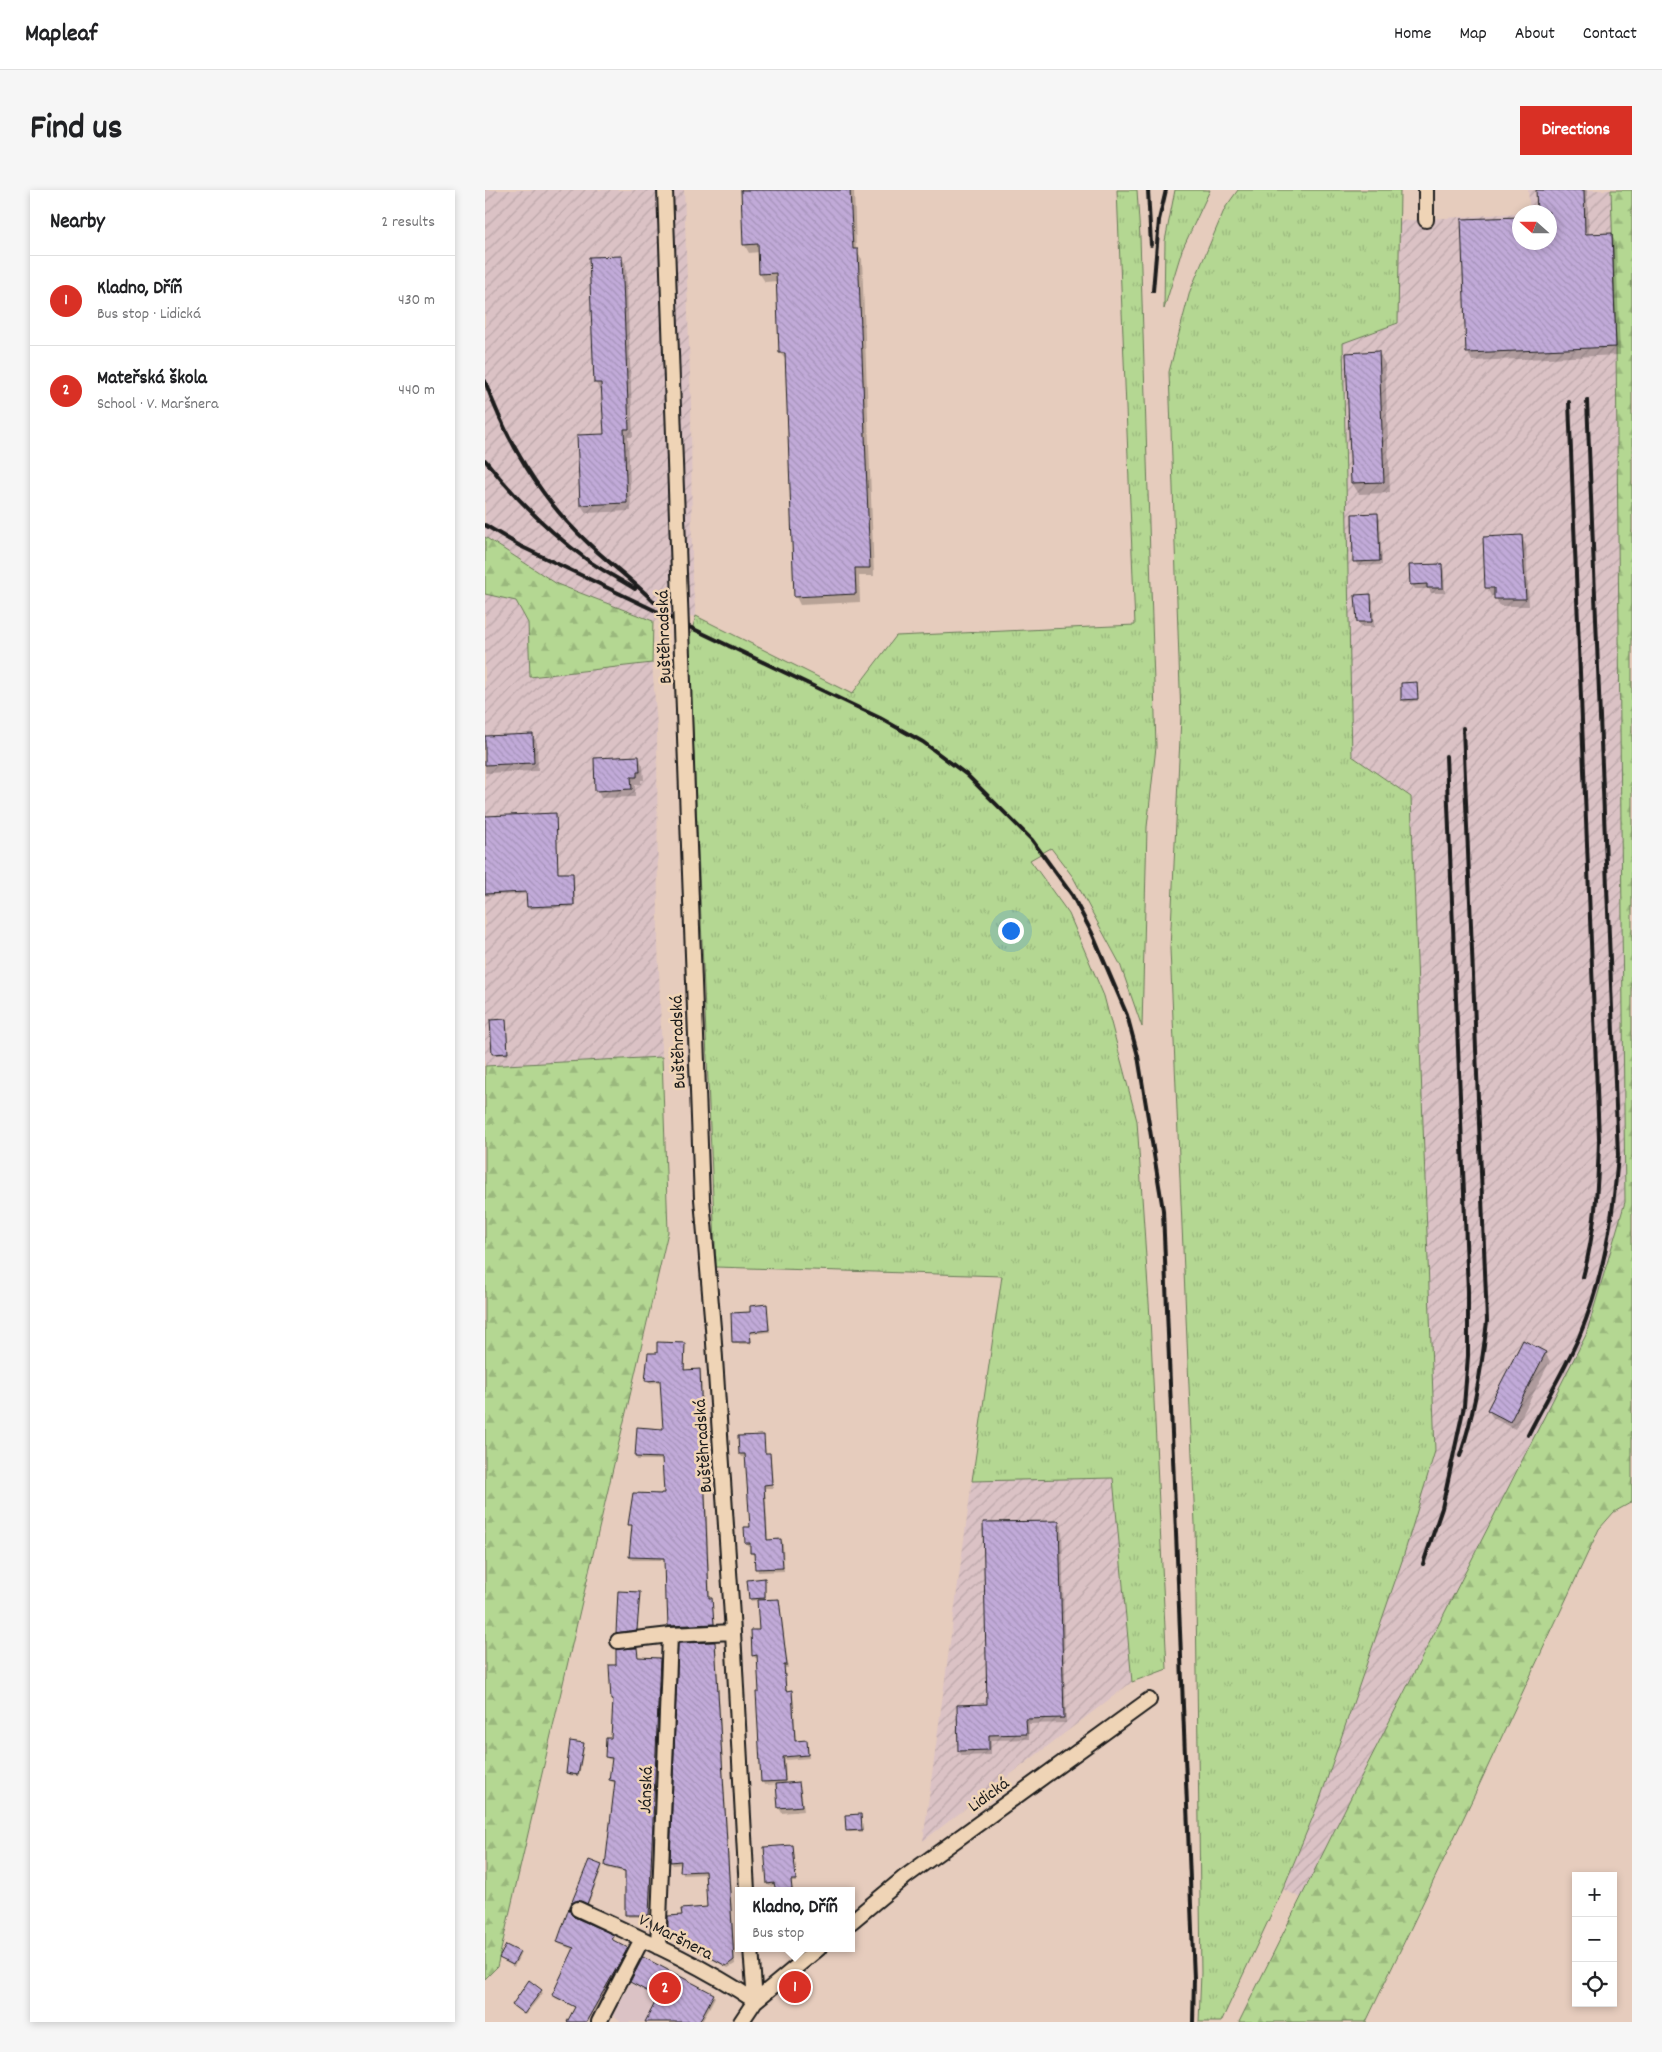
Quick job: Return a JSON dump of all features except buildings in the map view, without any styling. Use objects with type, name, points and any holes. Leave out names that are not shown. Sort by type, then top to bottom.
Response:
[{"type":"street","name":"Buštěhradská","points":[[665,190],[701,1199],[713,1328],[733,1632],[747,1887]]},
{"type":"street","points":[[1426,190],[1427,220]]},
{"type":"street","points":[[618,1641],[670,1635],[733,1632]]},
{"type":"street","name":"Jánská","points":[[658,1946],[670,1635]]},
{"type":"street","name":"Lidická","points":[[855,1919],[905,1877],[1149,1700]]},
{"type":"street","name":"V. Maršnera","points":[[578,1909],[658,1946],[731,1985],[755,2001]]},
{"type":"street","points":[[599,2022],[642,1939]]},
{"type":"street","points":[[751,1952],[755,2001]]},
{"type":"street","points":[[741,2022],[755,2001],[814,1952]]},
{"type":"shaded area","points":[[485,190],[684,190],[691,407],[692,578],[696,616],[653,621],[557,584],[485,537]]},
{"type":"shaded area","points":[[1528,190],[1611,190],[1616,347],[1625,1202],[1586,1335],[1301,1898],[1283,1889],[1319,1802],[1435,1451],[1411,797],[1352,756],[1343,342],[1398,323],[1400,221],[1512,213],[1512,250],[1557,250],[1557,205],[1529,205]]},
{"type":"shaded area","points":[[485,594],[516,600],[528,623],[531,677],[652,663],[657,727],[658,944],[662,1057],[485,1066]]},
{"type":"shaded area","points":[[1113,1478],[1132,1682],[923,1841],[972,1481]]},
{"type":"shaded area","points":[[644,1957],[714,1994],[699,2022],[622,2022],[613,2015]]},
{"type":"green space","points":[[1117,190],[1137,190],[1156,747],[1147,827],[1142,1027],[1120,964],[1073,877],[1051,848],[1030,860],[1069,914],[1104,996],[1137,1121],[1150,1318],[1167,1669],[1132,1682],[1113,1478],[972,1481],[1002,1276],[716,1267],[689,640],[696,616],[852,694],[896,636],[1135,625]]},
{"type":"green space","points":[[1175,190],[1210,190],[1182,250],[1164,309],[1165,241]]},
{"type":"green space","points":[[1238,190],[1400,190],[1398,323],[1343,343],[1352,756],[1411,797],[1435,1451],[1402,1561],[1319,1802],[1283,1889],[1221,2022],[1199,2022],[1201,1973],[1195,1524],[1170,949],[1181,717],[1169,372],[1190,291],[1225,208]]},
{"type":"green space","points":[[1611,190],[1632,190],[1632,1502],[1614,1512],[1599,1529],[1366,2022],[1239,2022],[1357,1785],[1586,1335],[1625,1202],[1616,347]]},
{"type":"green space","points":[[485,537],[557,584],[653,621],[652,663],[530,677],[528,623],[516,601],[485,594]]},
{"type":"green space","points":[[662,1057],[668,1232],[497,1967],[485,1979],[485,1066]]},
{"type":"railway","points":[[1148,190],[1151,245]]},
{"type":"railway","points":[[1153,291],[1159,220],[1166,190]]},
{"type":"railway","points":[[485,381],[503,425],[539,487],[569,524],[594,549],[654,602]]},
{"type":"railway","points":[[1528,1435],[1561,1374],[1588,1315],[1606,1248],[1618,1155],[1587,400]]},
{"type":"railway","points":[[1569,402],[1599,1139],[1595,1209],[1583,1277]]},
{"type":"railway","points":[[485,460],[520,500],[558,537],[592,563],[635,589]]},
{"type":"railway","points":[[485,525],[520,546],[880,718],[923,742],[967,775],[1032,840],[1072,895],[1092,933],[1127,1015],[1138,1056],[1163,1210],[1194,1979],[1193,2022]]},
{"type":"railway","points":[[1460,1456],[1477,1389],[1487,1321],[1463,728]]},
{"type":"railway","points":[[1423,1564],[1442,1508],[1464,1406],[1468,1356],[1468,1291],[1446,756]]},
{"type":"place","name":"Kladno, Dříň","points":[[795,1987]]},
{"type":"place","name":"Mateřská škola","points":[[665,1988]]}]
